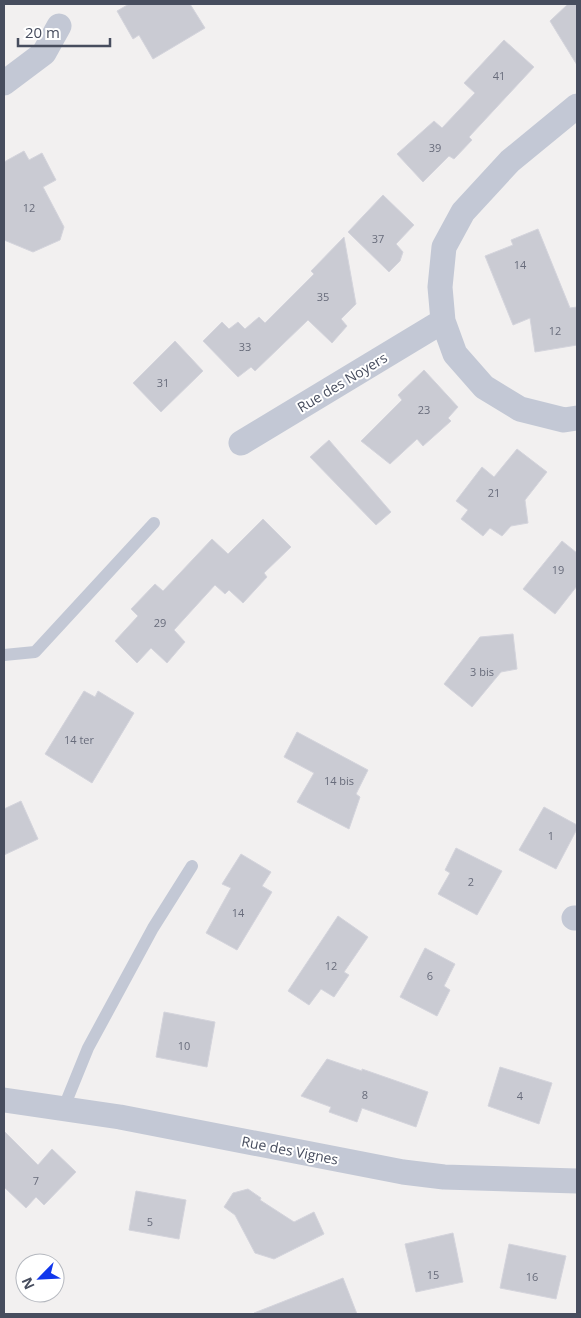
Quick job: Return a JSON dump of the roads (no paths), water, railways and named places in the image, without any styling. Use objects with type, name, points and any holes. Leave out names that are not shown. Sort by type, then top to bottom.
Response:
[{"type":"street","points":[[4,82],[44,53],[59,26]]},
{"type":"street","points":[[577,106],[510,161],[463,212],[444,247],[440,287],[443,321],[455,354],[484,387],[520,409],[564,420],[577,418]]},
{"type":"street","name":"Rue des Noyers","points":[[241,443],[443,321]]},
{"type":"street","name":"Rue des Vignes","points":[[4,1100],[64,1107],[139,1120],[403,1172],[444,1177],[577,1181]]},
{"type":"lane","points":[[4,655],[35,652],[154,523]]},
{"type":"lane","points":[[64,1107],[92,1040],[153,928],[192,866]]}]
